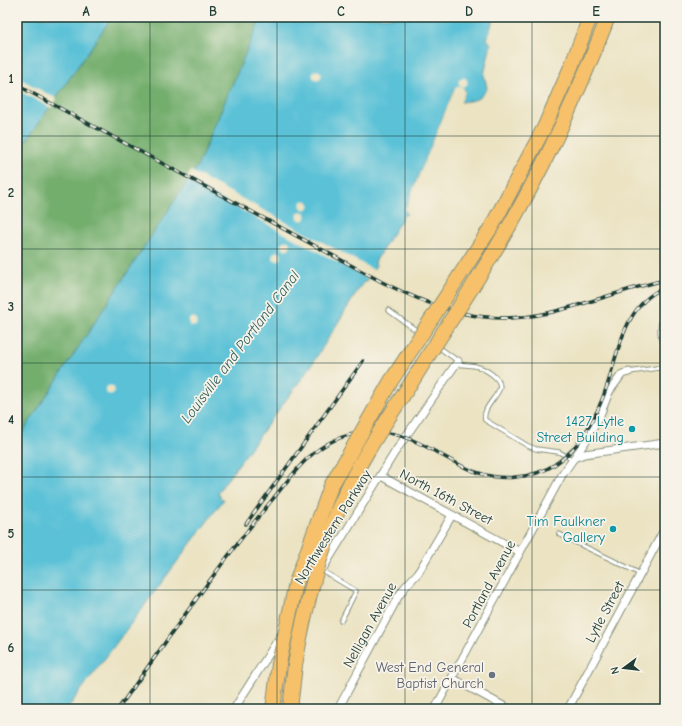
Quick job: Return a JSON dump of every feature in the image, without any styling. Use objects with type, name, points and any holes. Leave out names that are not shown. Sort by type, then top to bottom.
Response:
[{"type":"highway","points":[[273,709],[279,664],[296,583],[331,486],[391,381],[492,226],[544,128],[571,67],[590,17]]},
{"type":"highway","points":[[290,709],[299,644],[318,564],[346,492],[371,444],[416,375],[522,204],[560,130],[586,74],[608,17]]},
{"type":"street","name":"Northwestern Parkway","points":[[234,709],[395,452],[457,362]]},
{"type":"street","name":"Portland Avenue","points":[[435,709],[562,475],[588,438],[615,382],[622,374],[629,372]]},
{"type":"street","points":[[573,460],[584,454],[665,443]]},
{"type":"street","name":"North 16th Street","points":[[381,476],[520,552]]},
{"type":"street","name":"Nelligan Avenue","points":[[338,709],[398,597],[418,573],[452,515]]},
{"type":"street","name":"Lytle Street","points":[[568,709],[665,528]]},
{"type":"street","points":[[452,678],[509,709]]},
{"type":"lane","points":[[388,310],[427,338]]},
{"type":"lane","points":[[665,314],[663,316],[660,328],[663,343],[665,345]]},
{"type":"lane","points":[[433,342],[457,362],[475,366],[497,378],[500,389],[488,407],[484,417],[485,420],[528,446],[536,449],[559,452],[573,460]]},
{"type":"lane","points":[[629,372],[665,367]]},
{"type":"lane","points":[[559,534],[591,551],[604,554],[640,574]]},
{"type":"lane","points":[[321,570],[356,591],[341,621]]},
{"type":"green space","points":[[112,17],[261,17],[198,165],[17,441],[17,154]]},
{"type":"water","points":[[17,17],[112,17],[17,154]]},
{"type":"water","name":"Louisville and Portland Canal","points":[[261,17],[494,17],[487,39],[491,44],[484,75],[487,88],[479,98],[461,102],[465,92],[463,87],[455,88],[405,209],[407,214],[404,215],[375,262],[376,265],[366,282],[362,284],[311,366],[218,492],[221,499],[224,499],[67,709],[17,709],[17,441],[198,165]]},
{"type":"pier","points":[[315,71],[319,71],[321,75],[319,79],[315,79],[313,77],[313,73]]},
{"type":"pier","points":[[17,77],[57,99],[51,108],[17,90]]},
{"type":"pier","points":[[461,78],[465,78],[467,82],[465,86],[461,86],[459,84],[459,80]]},
{"type":"pier","points":[[459,86],[463,87],[465,92],[461,102],[460,103],[463,92],[459,88],[457,89],[407,209],[409,213],[407,213],[405,209],[455,88]]},
{"type":"pier","points":[[191,171],[376,271],[370,280],[186,180]]},
{"type":"pier","points":[[303,201],[307,201],[309,205],[307,209],[303,209],[301,207],[301,203]]},
{"type":"pier","points":[[300,212],[304,212],[306,216],[304,220],[300,220],[298,218],[298,214]]},
{"type":"pier","points":[[284,241],[288,241],[290,245],[288,249],[284,249],[282,247],[282,243]]},
{"type":"pier","points":[[275,252],[279,252],[281,256],[279,260],[275,260],[273,258],[273,254]]},
{"type":"pier","points":[[191,318],[195,318],[197,322],[195,326],[191,326],[189,324],[189,320]]},
{"type":"pier","points":[[108,386],[112,386],[114,390],[112,394],[108,394],[106,392],[106,388]]},
{"type":"railway","points":[[17,85],[382,282],[423,301],[443,308],[483,317],[525,317],[548,313],[665,280]]},
{"type":"railway","points":[[118,709],[193,603],[232,551],[293,474],[316,451],[335,440],[349,435],[364,432],[387,432],[410,439],[453,462],[483,474],[499,477],[516,477],[541,472],[564,458],[588,429],[604,395],[621,341],[633,315],[641,304],[665,287]]},
{"type":"railway","points":[[246,524],[363,361]]},
{"type":"place","name":"1427 Lytle Street Building","points":[[632,429]]},
{"type":"place","name":"Tim Faulkner Gallery","points":[[613,529]]},
{"type":"place","name":"West End General Baptist Church","points":[[492,675]]}]
